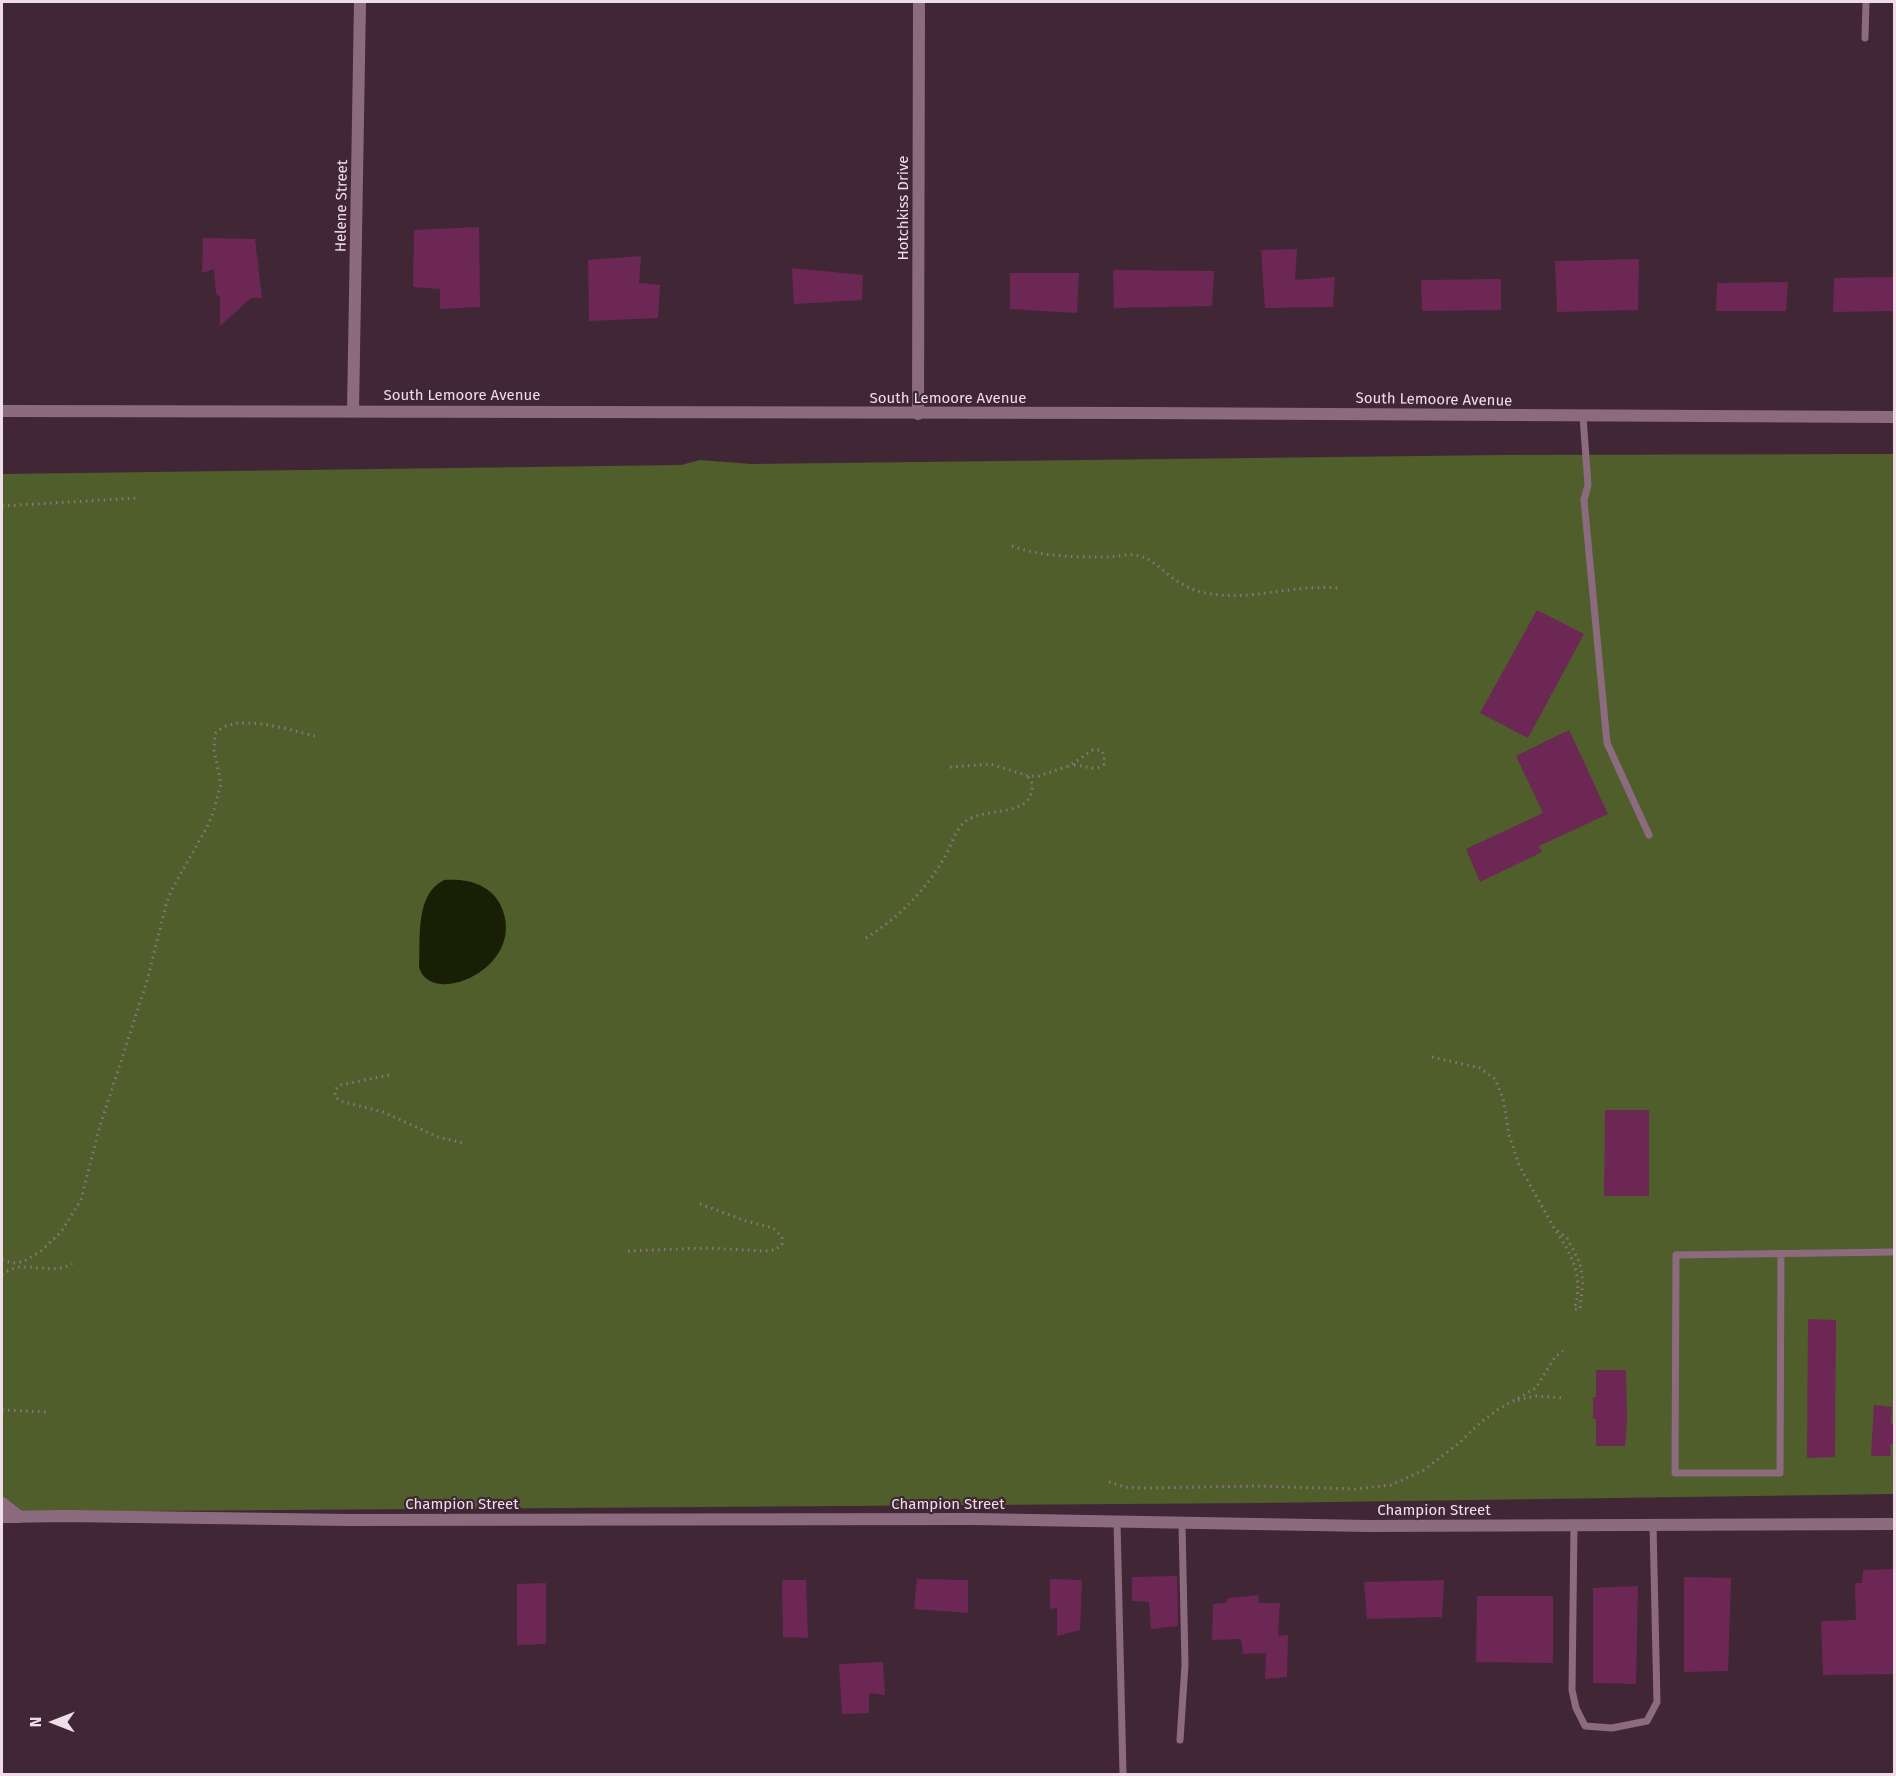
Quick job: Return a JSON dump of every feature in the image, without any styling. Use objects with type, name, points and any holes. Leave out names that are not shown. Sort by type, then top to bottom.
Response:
[{"type":"street","name":"Helene Street","points":[[353,411],[360,2]]},
{"type":"street","name":"Hotchkiss Drive","points":[[918,414],[920,2]]},
{"type":"street","name":"South Lemoore Avenue","points":[[2,411],[1894,417]]},
{"type":"street","points":[[2,1503],[20,1517]]},
{"type":"street","name":"Champion Street","points":[[2,1517],[349,1520],[975,1519],[1182,1524],[1574,1526],[1894,1524]]},
{"type":"lane","points":[[1865,38],[1866,2]]},
{"type":"lane","points":[[1583,417],[1588,484],[1584,500],[1607,743],[1649,835]]},
{"type":"lane","points":[[1781,1254],[1780,1473],[1675,1473],[1676,1255],[1894,1252]]},
{"type":"lane","points":[[1118,1522],[1124,1774]]},
{"type":"lane","points":[[1180,1740],[1185,1665],[1182,1524]]},
{"type":"lane","points":[[1574,1526],[1572,1690],[1576,1708],[1585,1726],[1612,1728],[1647,1721],[1658,1702],[1653,1525]]},
{"type":"path","points":[[2,506],[137,498]]},
{"type":"path","points":[[1012,546],[1025,551],[1053,555],[1143,557],[1183,585],[1221,596],[1248,595],[1302,587],[1338,588]]},
{"type":"path","points":[[2,1260],[18,1263],[28,1260],[48,1245],[61,1232],[81,1200],[99,1129],[147,981],[166,905],[171,891],[214,810],[221,783],[214,750],[215,734],[225,725],[238,723],[315,736]]},
{"type":"path","points":[[950,767],[990,764],[1034,776],[1076,765],[1089,769],[1100,768],[1105,761],[1104,755],[1101,750],[1093,750],[1069,766]]},
{"type":"path","points":[[1024,774],[1030,780],[1032,790]]},
{"type":"path","points":[[866,938],[895,919],[909,904],[942,862],[957,832],[965,823],[986,813],[1017,808],[1028,800],[1035,783],[1044,775]]},
{"type":"path","points":[[1432,1057],[1474,1066],[1486,1071],[1495,1079],[1503,1098],[1509,1135],[1516,1157],[1554,1228],[1574,1260],[1578,1277],[1574,1309],[1580,1309],[1582,1268],[1573,1245],[1554,1228]]},
{"type":"path","points":[[389,1075],[340,1085],[335,1090],[335,1096],[340,1101],[382,1112],[438,1137],[464,1143]]},
{"type":"path","points":[[628,1251],[705,1248],[766,1251],[776,1250],[782,1245],[782,1237],[773,1228],[700,1204]]},
{"type":"path","points":[[28,1260],[28,1266]]},
{"type":"path","points":[[8,1262],[10,1268]]},
{"type":"path","points":[[2,1275],[10,1268],[28,1266],[54,1270],[72,1264]]},
{"type":"path","points":[[1542,1396],[1538,1391],[1541,1382],[1555,1357],[1563,1351]]},
{"type":"path","points":[[1416,1474],[1460,1443],[1497,1410],[1532,1390],[1541,1382]]},
{"type":"path","points":[[1109,1482],[1125,1487],[1146,1488],[1255,1485],[1354,1489],[1391,1485],[1416,1474],[1448,1454],[1479,1425],[1505,1406],[1523,1398],[1542,1396],[1564,1398]]},
{"type":"path","points":[[2,1410],[47,1412]]},
{"type":"green space","points":[[1894,454],[1894,1494],[1261,1503],[2,1512],[2,474],[681,465],[700,460],[751,464],[1503,455]]},
{"type":"shaded area","points":[[444,880],[469,881],[484,887],[496,897],[500,904],[506,926],[502,946],[491,963],[476,975],[458,982],[441,984],[427,979],[419,967],[420,932],[423,907],[428,896],[434,887]]},
{"type":"building","points":[[479,227],[480,307],[440,309],[440,289],[413,287],[414,230]]},
{"type":"building","points":[[203,238],[255,239],[262,298],[251,298],[220,326],[220,297],[216,294],[214,269],[202,273]]},
{"type":"building","points":[[1297,249],[1295,280],[1335,277],[1333,307],[1265,308],[1261,250]]},
{"type":"building","points":[[641,256],[639,283],[660,285],[658,318],[589,321],[588,260]]},
{"type":"building","points":[[1639,259],[1638,310],[1557,312],[1555,261]]},
{"type":"building","points":[[792,268],[863,275],[862,300],[794,304]]},
{"type":"building","points":[[1113,270],[1214,271],[1212,306],[1114,308]]},
{"type":"building","points":[[1010,273],[1079,273],[1077,313],[1010,309]]},
{"type":"building","points":[[1894,277],[1894,311],[1833,312],[1834,278]]},
{"type":"building","points":[[1501,279],[1501,310],[1422,311],[1421,280]]},
{"type":"building","points":[[1788,282],[1786,311],[1716,311],[1717,283]]},
{"type":"building","points":[[1537,610],[1584,634],[1528,738],[1480,713]]},
{"type":"building","points":[[1569,730],[1608,814],[1539,846],[1542,852],[1480,882],[1466,849],[1543,813],[1516,756]]},
{"type":"building","points":[[1605,1110],[1649,1110],[1649,1196],[1604,1196]]},
{"type":"building","points":[[1808,1319],[1836,1320],[1835,1457],[1807,1458]]},
{"type":"building","points":[[1596,1370],[1626,1370],[1625,1446],[1596,1446],[1593,1397],[1596,1397]]},
{"type":"building","points":[[1874,1405],[1892,1407],[1891,1424],[1894,1424],[1894,1444],[1890,1445],[1891,1456],[1871,1456]]},
{"type":"building","points":[[1894,1569],[1894,1674],[1823,1675],[1821,1621],[1856,1620],[1855,1583],[1862,1583],[1863,1570]]},
{"type":"building","points":[[1177,1576],[1178,1626],[1151,1629],[1149,1602],[1132,1601],[1132,1577]]},
{"type":"building","points":[[1684,1577],[1731,1578],[1728,1671],[1684,1672]]},
{"type":"building","points":[[917,1579],[968,1580],[968,1613],[914,1609]]},
{"type":"building","points":[[1050,1579],[1082,1580],[1080,1630],[1057,1636],[1057,1608],[1050,1609]]},
{"type":"building","points":[[782,1580],[806,1580],[808,1638],[783,1637]]},
{"type":"building","points":[[1444,1580],[1442,1617],[1367,1619],[1364,1582]]},
{"type":"building","points":[[546,1583],[546,1644],[517,1645],[517,1584]]},
{"type":"building","points":[[1638,1586],[1636,1684],[1593,1683],[1593,1588]]},
{"type":"building","points":[[1258,1595],[1259,1603],[1280,1603],[1278,1636],[1288,1635],[1287,1677],[1265,1679],[1266,1653],[1243,1654],[1241,1639],[1212,1640],[1213,1604],[1226,1603],[1228,1598]]},
{"type":"building","points":[[1477,1596],[1553,1596],[1553,1663],[1476,1662]]},
{"type":"building","points":[[883,1662],[885,1695],[869,1693],[869,1713],[842,1714],[839,1664]]}]
